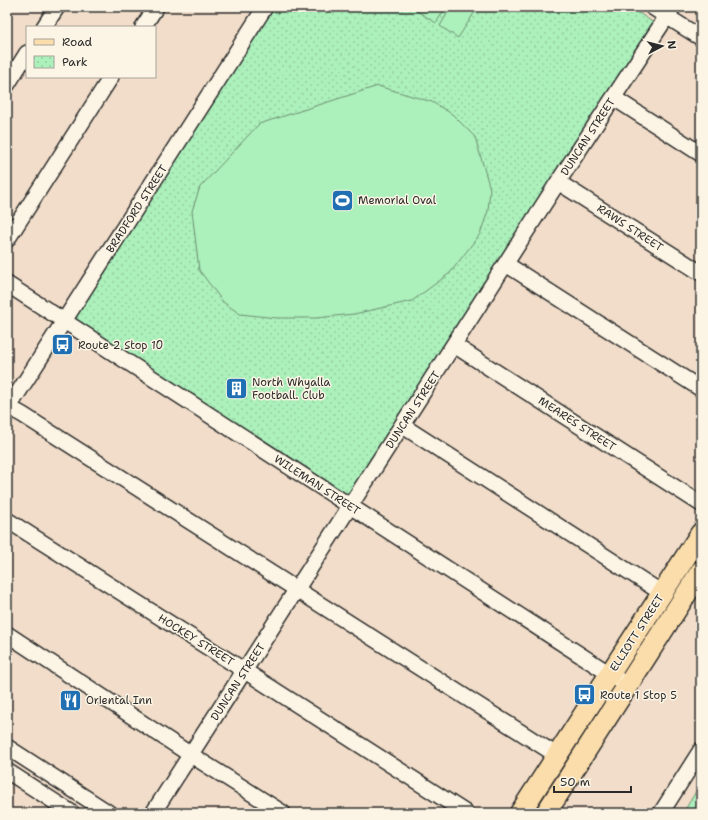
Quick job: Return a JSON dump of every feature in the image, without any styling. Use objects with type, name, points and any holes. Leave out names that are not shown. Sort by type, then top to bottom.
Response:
[{"type":"main road","name":"ELLIOTT STREET","points":[[520,813],[701,533]]},
{"type":"main road","name":"ELLIOTT STREET","points":[[546,813],[701,571]]},
{"type":"street","points":[[45,26],[57,7]]},
{"type":"street","points":[[144,26],[156,7]]},
{"type":"street","name":"BRADFORD STREET","points":[[8,408],[265,7]]},
{"type":"street","points":[[652,7],[670,12],[701,38]]},
{"type":"street","name":"DUNCAN STREET","points":[[153,813],[298,590],[349,506],[403,426],[558,182],[670,12]]},
{"type":"street","points":[[7,85],[26,55]]},
{"type":"street","points":[[7,240],[110,78]]},
{"type":"street","points":[[614,98],[701,154]]},
{"type":"street","name":"RAWS STREET","points":[[558,182],[701,273]]},
{"type":"street","points":[[506,264],[701,389]]},
{"type":"street","name":"WILEMAN STREET","points":[[7,284],[628,686]]},
{"type":"street","name":"MEARES STREET","points":[[454,345],[701,504]]},
{"type":"street","points":[[8,408],[30,420],[558,756]]},
{"type":"street","points":[[403,426],[662,593]]},
{"type":"street","name":"HOCKEY STREET","points":[[7,520],[466,813]]},
{"type":"street","points":[[7,634],[191,755],[283,813]]},
{"type":"street","points":[[7,747],[109,813]]},
{"type":"street","points":[[661,813],[701,750]]},
{"type":"street","points":[[7,771],[72,813]]},
{"type":"green space","points":[[274,7],[630,7],[654,23],[351,497],[75,319]]},
{"type":"green space","points":[[419,7],[446,7],[436,23],[417,11]]},
{"type":"green space","points":[[451,7],[478,7],[458,38],[440,26]]},
{"type":"green space","name":"Memorial Oval","points":[[378,86],[432,102],[452,114],[475,137],[490,189],[488,211],[480,234],[450,273],[412,301],[354,314],[316,318],[277,318],[240,314],[223,302],[199,270],[192,211],[200,187],[259,124]]},
{"type":"green space","points":[[701,783],[701,813],[683,813]]},
{"type":"place","name":"Memorial Oval","points":[[342,200]]},
{"type":"place","name":"Route 2 Stop 10","points":[[63,345]]},
{"type":"place","name":"North Whyalla Football. Club","points":[[236,388]]},
{"type":"place","name":"Route 1 Stop 5","points":[[584,695]]},
{"type":"place","name":"Oriental Inn","points":[[70,700]]}]
